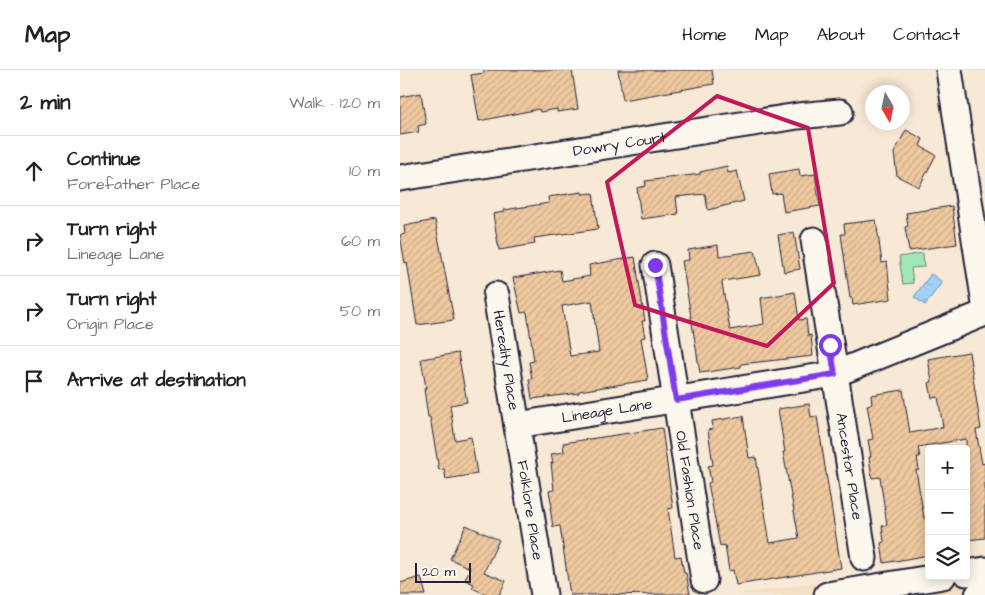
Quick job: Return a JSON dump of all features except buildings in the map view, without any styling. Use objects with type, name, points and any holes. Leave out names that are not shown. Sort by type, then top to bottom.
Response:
[{"type":"street","points":[[949,70],[985,304]]},
{"type":"street","name":"Dowry Court","points":[[400,178],[798,116],[840,112]]},
{"type":"street","name":"Ancestor Place","points":[[814,240],[864,558]]},
{"type":"street","name":"Old Fashion Place","points":[[655,265],[704,580]]},
{"type":"street","name":"Heredity Place","points":[[496,295],[517,425]]},
{"type":"street","name":"Lineage Lane","points":[[517,425],[835,374],[985,313]]},
{"type":"street","name":"Folklore Place","points":[[517,425],[544,595]]},
{"type":"street","points":[[970,572],[985,570]]},
{"type":"street","points":[[827,595],[925,579]]},
{"type":"street","points":[[978,595],[985,586]]},
{"type":"highlighted area","points":[[717,96],[808,128],[834,283],[767,346],[635,305],[607,182]]},
{"type":"shaded area","points":[[985,555],[985,595],[736,595],[925,565],[925,580],[970,580],[970,557]]},
{"type":"green space","points":[[923,253],[924,267],[911,268],[913,283],[903,284],[899,257]]},
{"type":"water","points":[[931,274],[942,282],[925,305],[914,297]]},
{"type":"route","points":[[655,265],[676,400],[835,374],[830,345]]}]
